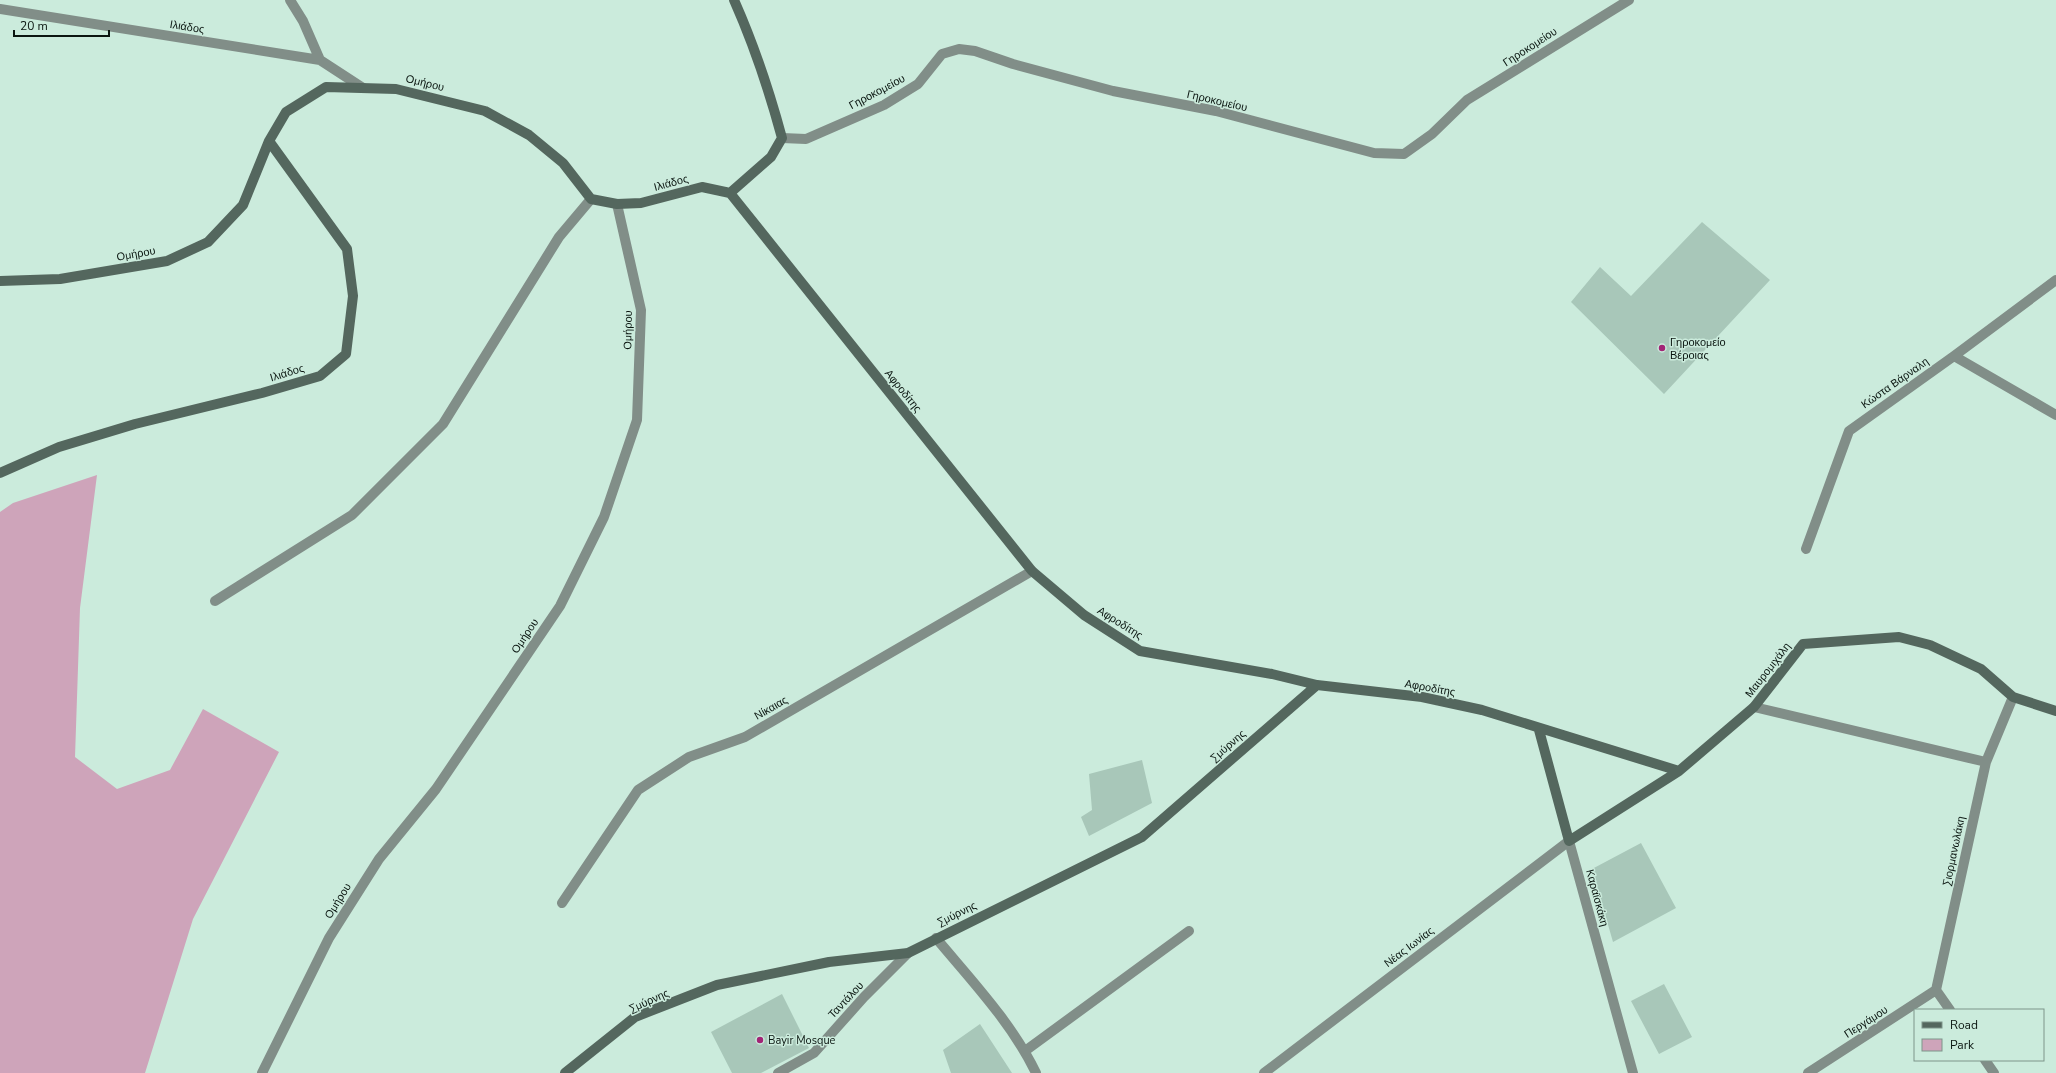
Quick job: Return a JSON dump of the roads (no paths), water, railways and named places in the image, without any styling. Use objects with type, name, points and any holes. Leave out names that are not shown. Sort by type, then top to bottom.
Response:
[{"type":"street","points":[[290,0],[303,21],[320,60]]},
{"type":"street","points":[[730,193],[771,157],[782,138],[770,92],[756,51],[734,0]]},
{"type":"street","name":"Γηροκομείου","points":[[782,138],[806,139],[884,105],[918,84],[942,54],[959,49],[975,51],[1013,64],[1113,91],[1216,111],[1374,153],[1404,154],[1432,134],[1467,100],[1629,0]]},
{"type":"street","name":"Ιλιάδος","points":[[0,9],[320,60],[363,88]]},
{"type":"street","name":"Ομήρου","points":[[0,281],[60,279],[167,261],[208,242],[244,205],[269,141],[286,112],[326,87],[396,89],[485,111],[529,135],[551,153],[563,163],[591,199]]},
{"type":"street","name":"Ιλιάδος","points":[[0,473],[59,447],[135,424],[262,393],[320,376],[346,354],[353,296],[347,249],[269,141]]},
{"type":"street","name":"Ιλιάδος","points":[[617,204],[641,203],[702,187],[730,193]]},
{"type":"street","name":"Αφροδίτης","points":[[730,193],[1032,571],[1084,615],[1140,651],[1272,674],[1317,685],[1422,697],[1482,710],[1539,730],[1679,771]]},
{"type":"street","points":[[216,601],[352,515],[442,424],[560,237],[591,199],[617,204]]},
{"type":"street","name":"Ομήρου","points":[[262,1073],[329,938],[379,859],[436,789],[560,606],[604,517],[637,420],[641,310],[617,204]]},
{"type":"street","name":"Κώστα Βάρναλη","points":[[1806,549],[1848,431],[1954,356],[2056,280]]},
{"type":"street","points":[[1954,356],[2056,415]]},
{"type":"street","name":"Νίκαιας","points":[[562,903],[638,790],[689,757],[744,737],[1032,571]]},
{"type":"street","name":"Μαυρομιχάλη","points":[[1569,840],[1679,771],[1754,707],[1803,644],[1899,637],[1930,645],[1981,670],[2013,697],[2056,711]]},
{"type":"street","name":"Σμύρνης","points":[[565,1073],[635,1017],[717,985],[829,962],[908,953],[1142,837],[1317,685]]},
{"type":"street","name":"Σιορμανωλάκη","points":[[1936,990],[1986,762],[2013,697]]},
{"type":"street","points":[[1754,707],[1986,762]]},
{"type":"street","name":"Καραϊσκάκη","points":[[1539,730],[1633,1073]]},
{"type":"street","name":"Νέας Ιωνίας","points":[[1264,1073],[1569,840]]},
{"type":"street","points":[[1025,1052],[1190,931]]},
{"type":"street","points":[[936,938],[983,995],[1025,1052],[1036,1073]]},
{"type":"street","name":"Ταντάλου","points":[[778,1073],[814,1053],[864,996],[908,953]]},
{"type":"street","points":[[1936,990],[1949,1009]]},
{"type":"street","name":"Περγάμου","points":[[1808,1073],[1936,990]]},
{"type":"street","points":[[1986,1061],[1994,1073]]},
{"type":"place","name":"Γηροκομείο Βέροιας","points":[[1662,348]]},
{"type":"place","name":"Bayir Mosque","points":[[760,1040]]}]
